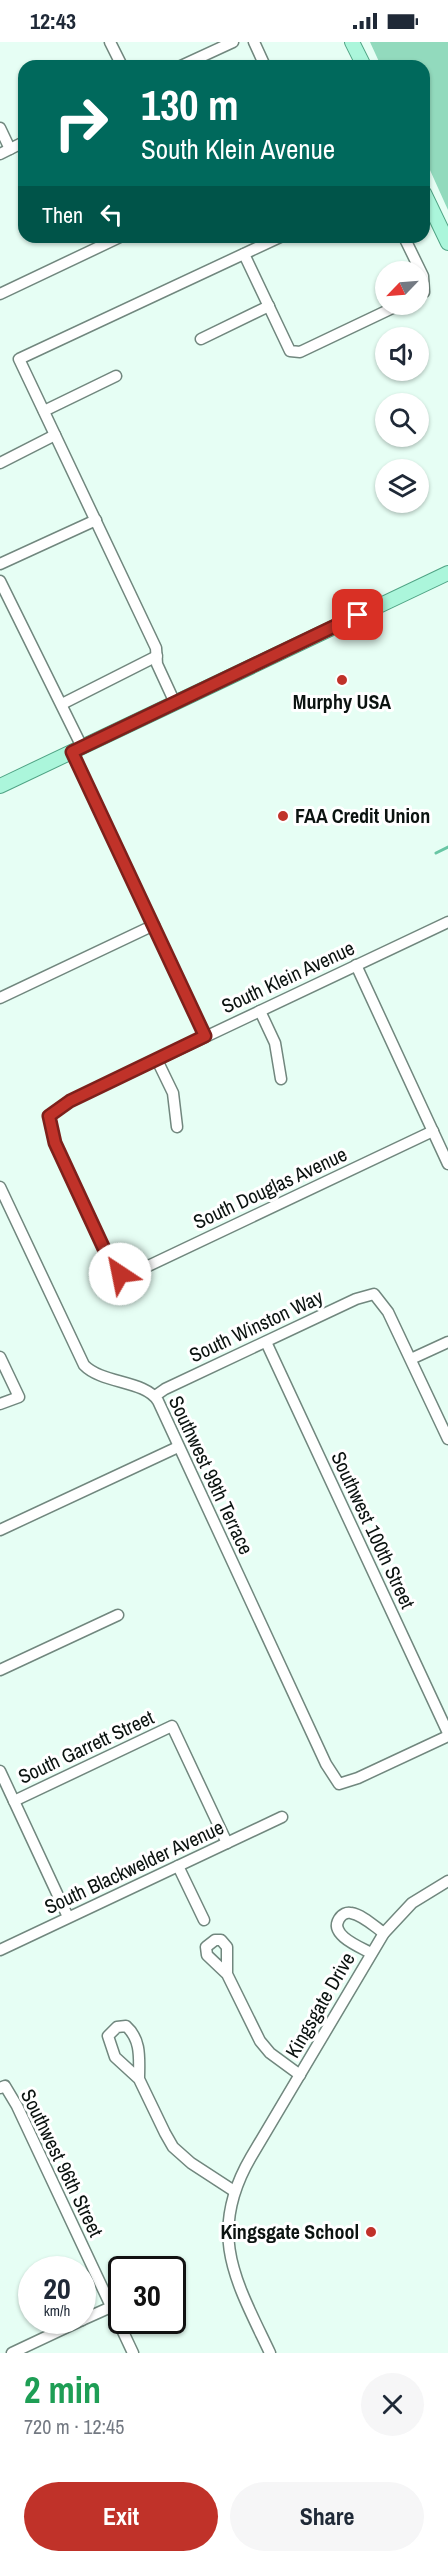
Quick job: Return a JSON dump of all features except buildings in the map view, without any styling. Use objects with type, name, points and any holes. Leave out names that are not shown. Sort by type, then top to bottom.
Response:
[{"type":"main road","points":[[352,42],[361,60]]},
{"type":"main road","points":[[430,206],[448,243]]},
{"type":"main road","points":[[0,786],[448,573]]},
{"type":"street","points":[[110,42],[119,60]]},
{"type":"street","points":[[194,60],[233,42]]},
{"type":"street","points":[[254,42],[262,60]]},
{"type":"street","points":[[0,128],[5,151]]},
{"type":"street","points":[[0,294],[107,243]]},
{"type":"street","points":[[175,703],[157,664],[156,648],[19,359],[267,243]]},
{"type":"street","points":[[407,243],[416,261]]},
{"type":"street","points":[[244,254],[290,351],[300,351],[378,315]]},
{"type":"street","points":[[201,339],[269,306]]},
{"type":"street","points":[[44,411],[116,376]]},
{"type":"street","points":[[0,462],[55,435]]},
{"type":"street","points":[[0,564],[96,520]]},
{"type":"street","points":[[0,581],[62,704],[77,749],[205,1036]]},
{"type":"street","points":[[62,704],[157,656]]},
{"type":"street","name":"South Klein Avenue","points":[[120,1274],[106,1253],[55,1143],[49,1116],[70,1101],[448,922]]},
{"type":"street","points":[[0,998],[154,926]]},
{"type":"street","points":[[356,965],[448,1164]]},
{"type":"street","points":[[260,1011],[275,1043],[280,1079]]},
{"type":"street","points":[[158,1060],[173,1093],[177,1127]]},
{"type":"street","name":"South Douglas Avenue","points":[[120,1274],[146,1267],[433,1131]]},
{"type":"street","name":"Southwest 99th Terrace","points":[[0,1187],[84,1365],[96,1373],[155,1396],[326,1764],[339,1784],[358,1778],[448,1734]]},
{"type":"street","name":"South Winston Way","points":[[155,1396],[165,1389],[357,1299],[374,1294],[388,1312],[411,1359]]},
{"type":"street","name":"Southwest 100th Street","points":[[266,1342],[448,1734]]},
{"type":"street","points":[[448,1342],[411,1359],[448,1439]]},
{"type":"street","points":[[0,1357],[19,1397],[0,1404]]},
{"type":"street","points":[[0,1530],[178,1447]]},
{"type":"street","points":[[0,1670],[118,1615]]},
{"type":"street","name":"South Garrett Street","points":[[14,1801],[172,1726],[226,1843]]},
{"type":"street","points":[[0,1771],[68,1917]]},
{"type":"street","name":"South Blackwelder Avenue","points":[[0,1950],[282,1816]]},
{"type":"street","points":[[178,1866],[204,1920]]},
{"type":"street","name":"Kingsgate Drive","points":[[270,2353],[236,2279],[230,2255],[228,2231],[234,2191],[241,2174],[384,1933],[412,1903],[448,1881]]},
{"type":"street","name":"Kingsgate Drive","points":[[371,1953],[341,1934],[337,1925],[339,1918],[343,1914],[353,1913],[384,1933]]},
{"type":"street","points":[[227,1974],[260,2041],[270,2053],[300,2075]]},
{"type":"street","points":[[139,2079],[140,2053],[132,2032],[126,2026],[117,2027],[109,2033],[109,2044],[120,2063],[139,2079],[173,2146],[191,2163],[234,2191]]},
{"type":"street","name":"Southwest 96th Street","points":[[3,2087],[17,2106],[108,2301]]},
{"type":"street","points":[[12,2353],[52,2334]]},
{"type":"street","name":"Southwest 96th Street","points":[[124,2334],[133,2353]]},
{"type":"green space","points":[[370,42],[448,42],[448,210],[430,170],[430,60],[378,60]]},
{"type":"waterway","points":[[436,853],[448,847]]},
{"type":"place","name":"Murphy USA","points":[[342,680]]},
{"type":"place","name":"FAA Credit Union","points":[[283,816]]},
{"type":"place","name":"Kingsgate School","points":[[371,2232]]},
{"type":"route","points":[[120,1274],[106,1253],[55,1143],[49,1116],[70,1101],[205,1036],[72,752],[358,615]]}]
